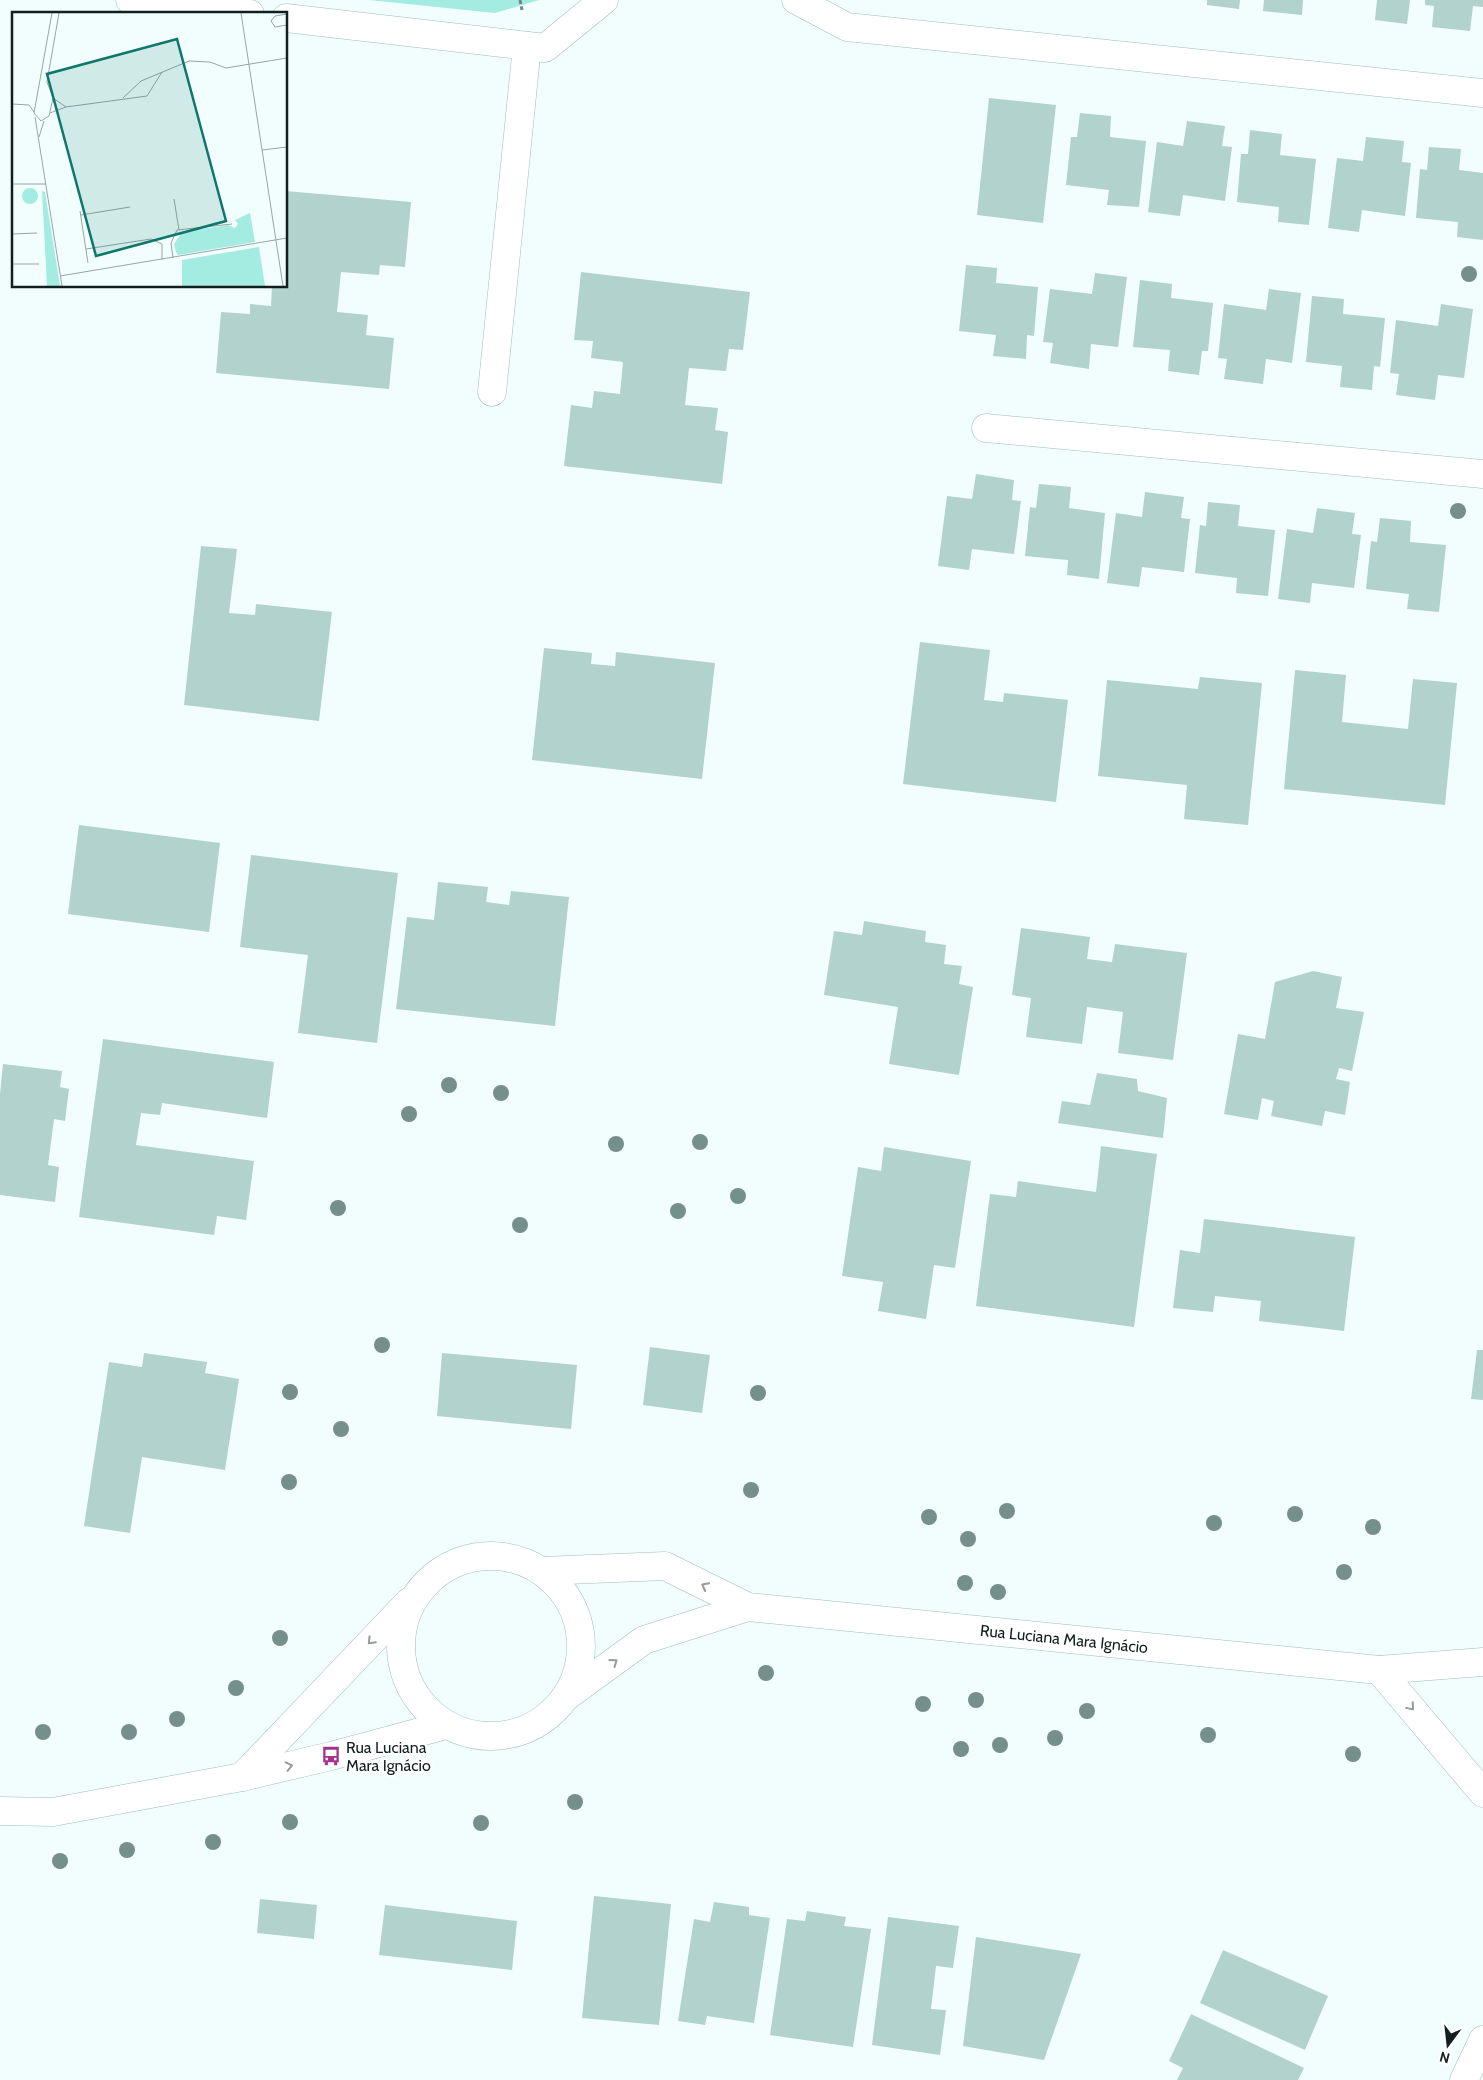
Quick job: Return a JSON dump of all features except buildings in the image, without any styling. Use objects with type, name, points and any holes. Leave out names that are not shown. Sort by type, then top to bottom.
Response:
[{"type":"street","points":[[130,0],[233,12]]},
{"type":"street","points":[[288,18],[545,48],[604,0]]},
{"type":"street","points":[[796,0],[847,27],[1483,93]]},
{"type":"street","points":[[492,392],[527,46]]},
{"type":"street","points":[[986,428],[1483,474]]},
{"type":"street","points":[[242,1777],[417,1593],[438,1572],[463,1560],[489,1555],[530,1564],[542,1571],[562,1588],[575,1612],[582,1638],[580,1665],[560,1701],[530,1728],[502,1736],[473,1735],[446,1725],[422,1706],[406,1679],[400,1651],[404,1620],[417,1593]]},
{"type":"street","name":"Rua Luciana Mara Ignácio","points":[[542,1571],[665,1566],[748,1607],[1379,1670],[1483,1662]]},
{"type":"street","name":"Rua Luciana Mara Ignácio","points":[[560,1701],[644,1640],[748,1607]]},
{"type":"street","points":[[1379,1670],[1483,1793]]},
{"type":"street","points":[[0,1811],[53,1812],[242,1777],[331,1756],[446,1725]]},
{"type":"street","points":[[1464,2080],[1483,2040]]},
{"type":"shaded area","points":[[369,0],[539,0],[495,13]]},
{"type":"place","name":"Rua Luciana Mara Ignácio","points":[[331,1756]]}]
